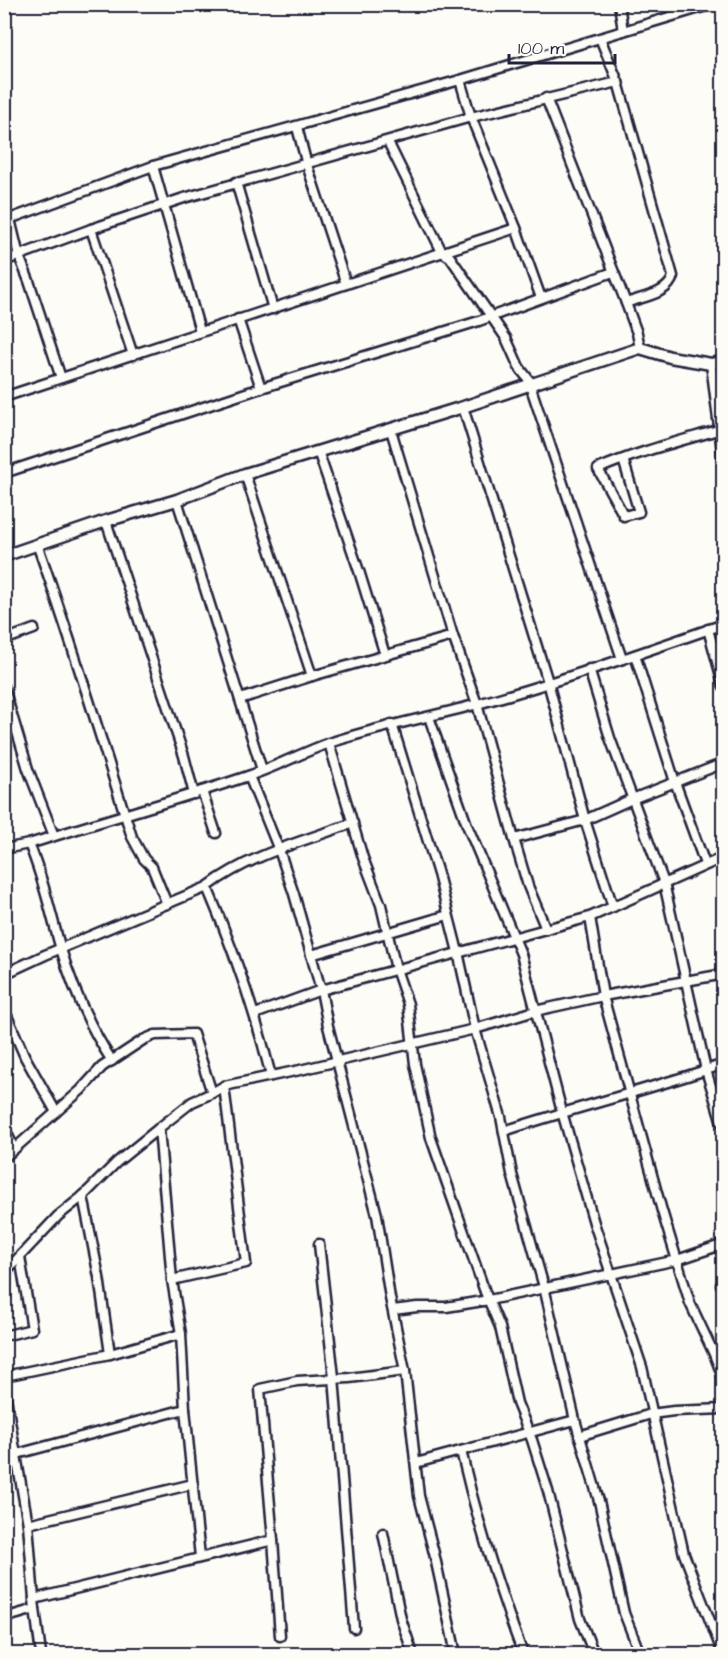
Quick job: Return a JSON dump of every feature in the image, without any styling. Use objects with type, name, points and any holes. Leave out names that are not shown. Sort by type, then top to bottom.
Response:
[{"type":"street","points":[[619,4],[623,31]]},
{"type":"street","points":[[61,378],[7,220],[153,166],[460,80],[713,4]]},
{"type":"street","points":[[600,38],[618,82],[673,276],[671,284],[665,289],[626,303]]},
{"type":"street","points":[[460,80],[471,117],[516,228],[541,298]]},
{"type":"street","points":[[4,261],[165,203],[236,182],[307,165],[471,117],[618,82]]},
{"type":"street","points":[[546,98],[626,303],[640,348]]},
{"type":"street","points":[[297,127],[346,284]]},
{"type":"street","points":[[388,142],[442,252],[450,257],[491,316],[512,348],[519,367],[531,385],[622,659]]},
{"type":"street","points":[[153,166],[200,331]]},
{"type":"street","points":[[236,182],[273,309]]},
{"type":"street","points":[[4,397],[516,228]]},
{"type":"street","points":[[91,229],[133,355]]},
{"type":"street","points":[[4,473],[261,388],[491,316],[613,272]]},
{"type":"street","points":[[238,319],[261,388]]},
{"type":"street","points":[[4,556],[106,521],[177,500],[245,474],[391,430],[640,348],[670,357],[711,364],[723,361]]},
{"type":"street","points":[[711,364],[723,467]]},
{"type":"street","points":[[463,407],[548,682],[585,820],[613,907]]},
{"type":"street","points":[[391,430],[453,636],[477,704],[528,886],[546,929]]},
{"type":"street","points":[[622,459],[639,512],[624,516],[597,469],[622,459],[655,447],[718,430]]},
{"type":"street","points":[[318,451],[385,655]]},
{"type":"street","points":[[245,474],[312,676]]},
{"type":"street","points":[[177,500],[262,770]]},
{"type":"street","points":[[106,521],[184,756],[216,833]]},
{"type":"street","points":[[37,544],[60,609],[132,837],[144,859],[152,867],[167,904]]},
{"type":"street","points":[[4,849],[29,844],[198,793],[249,776],[329,743],[392,724],[477,704],[635,655],[723,624]]},
{"type":"street","points":[[4,639],[34,629]]},
{"type":"street","points":[[708,629],[723,687]]},
{"type":"street","points":[[240,699],[453,636]]},
{"type":"street","points":[[635,655],[675,782],[705,864]]},
{"type":"street","points":[[589,669],[610,738],[664,883],[706,1070],[723,1129]]},
{"type":"street","points":[[4,688],[28,769],[54,836]]},
{"type":"street","points":[[429,717],[467,825],[515,938],[562,1112],[610,1274],[642,1367],[684,1554],[723,1654]]},
{"type":"street","points":[[392,724],[438,874],[475,1029],[504,1131],[512,1174],[544,1287],[574,1420],[599,1501],[624,1613],[640,1654]]},
{"type":"street","points":[[329,743],[381,905],[396,969],[408,1004],[416,1065],[431,1138],[500,1327],[517,1403],[529,1431],[548,1491],[580,1619],[594,1654]]},
{"type":"street","points":[[514,839],[585,820],[723,763]]},
{"type":"street","points":[[249,776],[279,849],[311,955],[377,1215],[405,1371],[419,1496],[456,1654]]},
{"type":"street","points":[[4,974],[207,887],[224,874],[279,849],[354,823]]},
{"type":"street","points":[[29,844],[41,874],[61,948],[95,1036],[112,1061]]},
{"type":"street","points":[[255,1014],[321,990],[590,917],[723,857]]},
{"type":"street","points":[[207,887],[229,937],[255,1014],[271,1076]]},
{"type":"street","points":[[311,955],[448,915]]},
{"type":"street","points":[[590,917],[603,996],[629,1094],[690,1303],[714,1354],[723,1380]]},
{"type":"street","points":[[4,1273],[58,1216],[83,1196],[117,1162],[192,1102],[224,1086],[475,1029],[535,1011],[723,974]]},
{"type":"street","points":[[4,1009],[25,1057],[56,1112]]},
{"type":"street","points":[[4,1158],[81,1090],[102,1067],[143,1040],[155,1035],[193,1034],[212,1093]]},
{"type":"street","points":[[504,1131],[723,1064]]},
{"type":"street","points":[[172,1280],[246,1263],[224,1086]]},
{"type":"street","points":[[4,1126],[14,1149]]},
{"type":"street","points":[[159,1128],[172,1280],[181,1334],[185,1409],[200,1557]]},
{"type":"street","points":[[83,1196],[99,1277],[110,1354]]},
{"type":"street","points":[[393,1310],[446,1307],[489,1300],[677,1260],[723,1244]]},
{"type":"street","points":[[319,1245],[334,1377],[354,1628]]},
{"type":"street","points":[[4,1336],[32,1329],[20,1257]]},
{"type":"street","points":[[5,1376],[110,1354],[181,1334]]},
{"type":"street","points":[[280,1636],[260,1389],[297,1381],[405,1371]]},
{"type":"street","points":[[4,1386],[28,1524],[34,1604],[41,1654]]},
{"type":"street","points":[[17,1454],[185,1409]]},
{"type":"street","points":[[579,1436],[651,1414],[723,1409]]},
{"type":"street","points":[[416,1463],[574,1420]]},
{"type":"street","points":[[461,1450],[500,1594],[523,1654]]},
{"type":"street","points":[[28,1524],[192,1484]]},
{"type":"street","points":[[383,1533],[401,1619],[413,1654]]},
{"type":"street","points":[[4,1618],[34,1604],[200,1557],[273,1540]]}]
